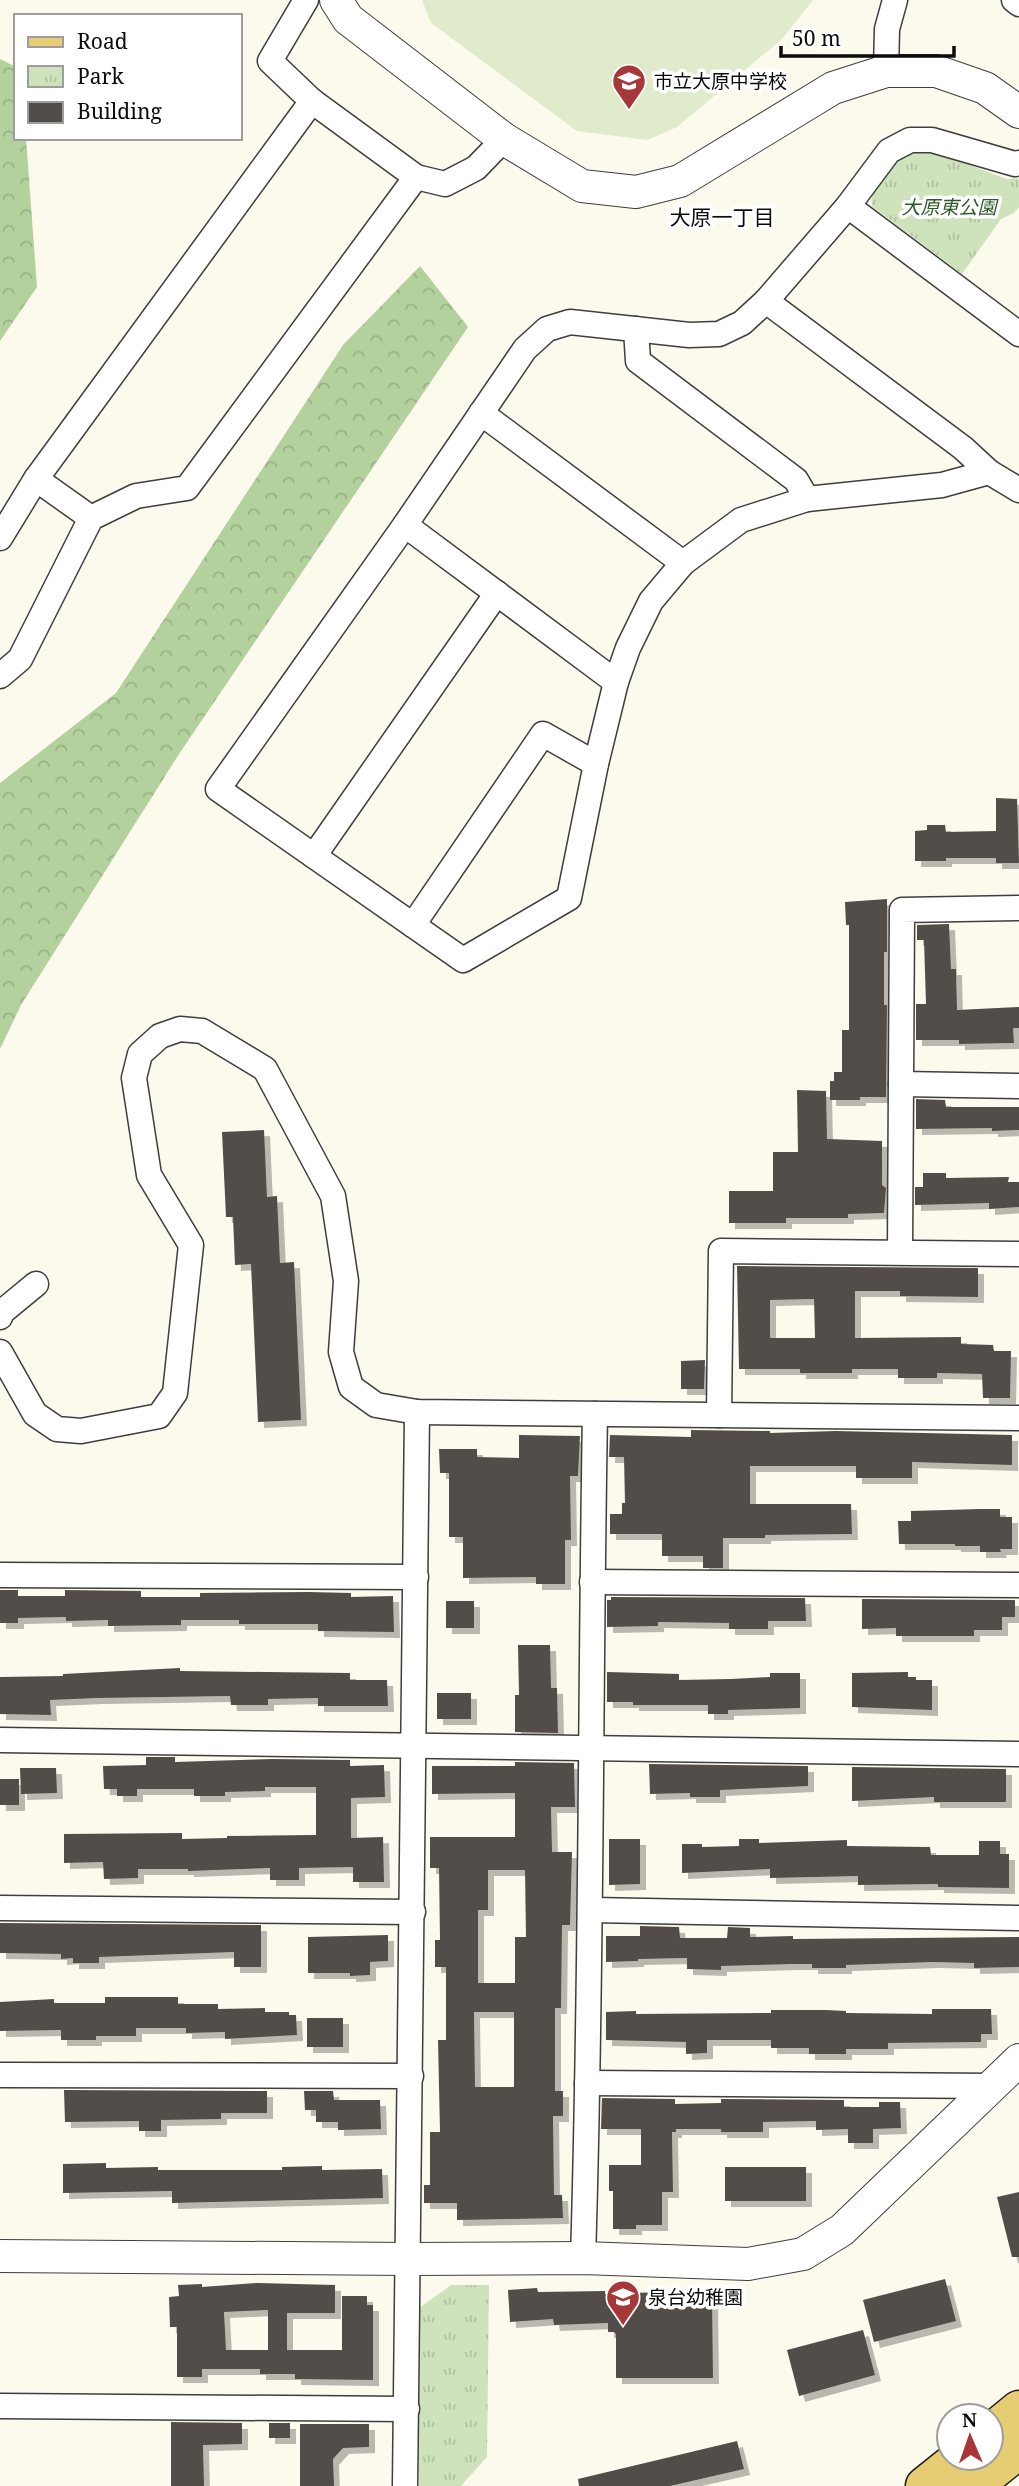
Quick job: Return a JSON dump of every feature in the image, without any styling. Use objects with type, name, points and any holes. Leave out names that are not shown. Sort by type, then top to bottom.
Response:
[{"type":"main road","points":[[1005,2421],[1019,2410]]},
{"type":"main road","points":[[973,2486],[1019,2449]]},
{"type":"main road","points":[[925,2486],[942,2472]]},
{"type":"street","points":[[306,0],[270,61],[312,102],[416,177],[445,184],[476,168],[504,139]]},
{"type":"street","points":[[336,0],[348,19],[504,139],[582,186],[636,192],[680,181],[833,88],[886,71],[936,71],[985,88],[1019,112]]},
{"type":"street","points":[[886,71],[887,29],[895,0]]},
{"type":"street","points":[[1014,0],[1019,4]]},
{"type":"street","points":[[0,538],[36,479],[312,102]]},
{"type":"street","points":[[989,472],[942,485],[807,499],[741,520],[684,563],[651,601],[628,648],[616,682],[596,764],[569,898],[463,960],[218,789],[525,349],[547,329],[570,322],[689,335],[719,334],[742,323],[766,301],[848,206],[889,151],[910,140],[932,140],[1019,163]]},
{"type":"street","points":[[0,676],[20,659],[91,518],[136,496],[187,488],[416,177]]},
{"type":"street","points":[[848,206],[1019,334]]},
{"type":"street","points":[[766,301],[963,449],[989,472],[1019,490]]},
{"type":"street","points":[[636,328],[638,361],[796,480],[807,499]]},
{"type":"street","points":[[481,413],[684,563]]},
{"type":"street","points":[[36,479],[91,518]]},
{"type":"street","points":[[405,524],[616,682]]},
{"type":"street","points":[[314,856],[497,593]]},
{"type":"street","points":[[413,925],[543,734],[596,764]]},
{"type":"street","points":[[900,1252],[902,910],[1019,908]]},
{"type":"street","points":[[0,1352],[36,1414],[57,1429],[81,1431],[159,1416],[175,1393],[191,1245],[149,1175],[134,1078],[139,1054],[160,1037],[180,1029],[202,1031],[265,1069],[333,1196],[346,1281],[341,1352],[351,1387],[376,1405],[418,1412],[1019,1418]]},
{"type":"street","points":[[901,1084],[1019,1086]]},
{"type":"street","points":[[719,1415],[721,1251],[1019,1254]]},
{"type":"street","points":[[0,1317],[2,1312],[36,1284]]},
{"type":"street","points":[[405,2486],[418,1412]]},
{"type":"street","points":[[583,2258],[592,1910],[590,1748],[595,1414]]},
{"type":"street","points":[[0,1575],[416,1577]]},
{"type":"street","points":[[592,1582],[1019,1585]]},
{"type":"street","points":[[0,1740],[1019,1754]]},
{"type":"street","points":[[0,1908],[413,1912]]},
{"type":"street","points":[[592,1910],[1019,1918]]},
{"type":"street","points":[[0,2256],[583,2258],[748,2264],[803,2254],[842,2230],[1019,2060]]},
{"type":"street","points":[[0,2076],[411,2076]]},
{"type":"street","points":[[587,2083],[994,2086]]},
{"type":"street","points":[[0,2406],[407,2409]]},
{"type":"green space","name":"市立大原中学校","points":[[422,0],[813,0],[782,39],[677,127],[647,140],[577,131],[431,23]]},
{"type":"green space","points":[[0,59],[14,66],[14,140],[26,140],[37,287],[0,341]]},
{"type":"green space","name":"大原東公園","points":[[932,151],[1007,179],[1019,178],[1019,207],[1014,213],[1001,219],[962,274],[872,206],[871,188],[891,166],[912,154]]},
{"type":"green space","points":[[420,266],[468,327],[179,754],[21,1005],[0,1049],[0,783],[116,693],[343,345]]},
{"type":"green space","points":[[451,2285],[489,2285],[487,2457],[461,2486],[419,2486],[418,2309]]},
{"type":"building","points":[[996,798],[1017,799],[1019,863],[996,863],[996,858],[915,861],[915,831],[927,830],[927,825],[945,825],[946,832],[996,831]]},
{"type":"building","points":[[887,899],[887,952],[884,952],[884,1005],[887,1005],[886,1097],[830,1100],[830,1081],[834,1081],[834,1072],[842,1072],[842,1030],[849,1030],[849,925],[846,925],[845,902]]},
{"type":"building","points":[[949,924],[951,969],[956,969],[957,1010],[1019,1007],[1019,1028],[1013,1028],[1014,1043],[959,1044],[959,1040],[916,1040],[916,1004],[926,1004],[924,940],[917,940],[917,925]]},
{"type":"building","points":[[797,1090],[826,1091],[827,1139],[882,1141],[882,1185],[886,1188],[884,1213],[848,1214],[848,1218],[786,1218],[786,1223],[729,1223],[729,1191],[773,1191],[773,1152],[798,1152]]},
{"type":"building","points":[[916,1099],[945,1100],[946,1107],[1019,1107],[1019,1130],[916,1129]]},
{"type":"building","points":[[264,1130],[267,1197],[277,1196],[280,1263],[294,1262],[301,1420],[258,1422],[251,1264],[235,1265],[233,1217],[226,1217],[222,1132]]},
{"type":"building","points":[[923,1173],[946,1173],[946,1178],[1009,1177],[1008,1182],[1019,1182],[1019,1207],[989,1209],[989,1203],[915,1205],[915,1187],[923,1187]]},
{"type":"building","points":[[737,1266],[978,1268],[978,1297],[900,1296],[900,1291],[855,1291],[855,1338],[961,1337],[961,1344],[993,1345],[994,1351],[1011,1351],[1010,1398],[983,1398],[982,1374],[937,1373],[937,1378],[898,1378],[898,1369],[852,1369],[852,1373],[800,1373],[800,1369],[739,1369]],"holes":[[[814,1299],[815,1338],[770,1338],[770,1300]]]},
{"type":"building","points":[[705,1360],[704,1389],[681,1389],[681,1361]]},
{"type":"building","points":[[691,1430],[1012,1435],[1012,1465],[912,1462],[912,1478],[856,1478],[856,1466],[750,1466],[750,1504],[851,1504],[852,1534],[723,1538],[723,1568],[703,1568],[703,1556],[662,1556],[662,1534],[610,1534],[610,1514],[622,1514],[622,1503],[625,1503],[624,1457],[609,1457],[610,1435],[691,1437]]},
{"type":"building","points":[[519,1435],[580,1436],[578,1476],[570,1476],[571,1540],[565,1540],[565,1584],[536,1584],[536,1577],[463,1578],[463,1537],[449,1537],[449,1473],[440,1473],[439,1449],[477,1449],[477,1457],[519,1458]]},
{"type":"building","points":[[1000,1509],[1000,1517],[1012,1517],[1012,1549],[980,1552],[980,1546],[899,1544],[898,1521],[911,1521],[911,1511]]},
{"type":"building","points":[[0,1590],[18,1590],[18,1596],[65,1596],[65,1590],[141,1591],[141,1597],[200,1597],[200,1593],[308,1592],[351,1593],[351,1597],[393,1596],[394,1632],[318,1631],[318,1624],[239,1624],[239,1620],[181,1620],[181,1625],[108,1626],[108,1620],[66,1621],[66,1617],[18,1618],[18,1623],[0,1623]]},
{"type":"building","points":[[611,1597],[805,1598],[806,1621],[768,1621],[768,1629],[729,1629],[729,1623],[658,1622],[658,1626],[607,1627],[607,1600],[611,1600]]},
{"type":"building","points":[[862,1599],[1015,1600],[1015,1617],[1002,1617],[1002,1630],[974,1630],[974,1636],[896,1636],[896,1628],[862,1629]]},
{"type":"building","points":[[446,1601],[474,1601],[474,1628],[446,1628]]},
{"type":"building","points":[[518,1645],[550,1645],[551,1688],[557,1688],[558,1733],[515,1732],[515,1695],[519,1695]]},
{"type":"building","points":[[180,1668],[180,1671],[350,1673],[350,1680],[387,1680],[388,1706],[318,1706],[318,1698],[268,1699],[268,1705],[231,1705],[230,1696],[97,1698],[50,1700],[51,1715],[0,1714],[0,1677],[63,1676]]},
{"type":"building","points":[[607,1672],[679,1674],[679,1680],[770,1677],[770,1673],[800,1673],[800,1708],[728,1710],[728,1714],[708,1714],[708,1705],[633,1705],[633,1702],[607,1702]]},
{"type":"building","points":[[908,1672],[908,1677],[916,1677],[916,1680],[932,1680],[932,1710],[852,1707],[852,1673]]},
{"type":"building","points":[[437,1693],[471,1693],[471,1719],[437,1719]]},
{"type":"building","points":[[146,1757],[175,1757],[175,1762],[350,1760],[350,1766],[384,1765],[385,1797],[351,1798],[351,1838],[383,1837],[384,1882],[353,1882],[353,1867],[299,1868],[299,1880],[270,1880],[270,1868],[188,1871],[138,1869],[138,1878],[104,1879],[103,1862],[64,1863],[64,1834],[182,1833],[182,1839],[316,1835],[316,1787],[265,1787],[265,1791],[225,1792],[225,1796],[194,1796],[194,1789],[137,1789],[137,1796],[117,1796],[117,1789],[104,1789],[103,1766],[146,1765]]},
{"type":"building","points":[[515,1762],[574,1763],[575,1807],[551,1807],[552,1852],[572,1852],[570,1925],[562,1925],[561,2008],[555,2008],[555,2091],[563,2091],[563,2116],[553,2116],[554,2195],[562,2195],[563,2218],[457,2220],[457,2203],[424,2203],[424,2185],[430,2185],[430,2132],[440,2132],[438,2040],[446,2040],[446,1967],[435,1967],[435,1940],[440,1940],[439,1868],[430,1868],[430,1837],[515,1837],[515,1793],[432,1794],[432,1766],[515,1766]],"holes":[[[488,1870],[525,1870],[526,1937],[515,1937],[515,1983],[478,1983],[478,1910],[488,1910]],[[474,2012],[514,2012],[514,2087],[475,2087]]]},
{"type":"building","points":[[649,1764],[808,1766],[808,1786],[720,1790],[720,1797],[690,1797],[690,1793],[650,1794]]},
{"type":"building","points":[[852,1767],[1006,1769],[1006,1802],[934,1802],[934,1797],[852,1801]]},
{"type":"building","points":[[20,1768],[56,1768],[57,1793],[21,1794]]},
{"type":"building","points":[[0,1779],[19,1779],[19,1805],[0,1805]]},
{"type":"building","points":[[609,1839],[640,1839],[640,1884],[609,1885]]},
{"type":"building","points":[[739,1839],[759,1839],[759,1843],[847,1840],[847,1846],[930,1847],[931,1855],[979,1855],[979,1841],[1000,1841],[1000,1854],[1009,1854],[1009,1888],[938,1887],[938,1884],[858,1885],[858,1876],[770,1878],[770,1869],[682,1873],[682,1844],[702,1844],[702,1847],[739,1846]]},
{"type":"building","points":[[0,1923],[261,1925],[261,1967],[234,1967],[234,1952],[99,1957],[99,1963],[73,1963],[73,1958],[61,1959],[61,1954],[0,1953]]},
{"type":"building","points":[[640,1926],[679,1927],[680,1938],[727,1938],[728,1927],[750,1928],[750,1937],[793,1936],[793,1939],[1019,1937],[1019,1967],[974,1968],[974,1963],[933,1962],[846,1965],[846,1968],[812,1968],[812,1964],[721,1966],[721,1970],[687,1969],[687,1958],[606,1962],[606,1936],[640,1936]]},
{"type":"building","points":[[388,1935],[388,1961],[370,1962],[370,1975],[308,1973],[308,1937]]},
{"type":"building","points":[[105,1997],[178,1997],[178,2004],[218,2004],[218,2009],[265,2008],[265,2012],[289,2012],[289,2015],[296,2015],[297,2035],[225,2039],[225,2032],[186,2033],[186,2028],[136,2028],[136,2036],[96,2036],[96,2040],[61,2040],[61,2030],[0,2031],[0,2002],[54,1999],[54,2003],[105,2003]]},
{"type":"building","points":[[932,2009],[991,2009],[992,2034],[981,2034],[981,2042],[888,2043],[888,2049],[846,2049],[846,2054],[809,2054],[809,2048],[771,2048],[771,2040],[707,2040],[707,2053],[686,2054],[686,2042],[606,2040],[606,2012],[771,2013],[771,2010],[826,2010],[846,2013],[932,2014]]},
{"type":"building","points":[[307,2018],[343,2018],[343,2047],[307,2047]]},
{"type":"building","points":[[64,2090],[267,2091],[267,2113],[221,2113],[221,2119],[161,2120],[161,2131],[139,2131],[139,2121],[65,2122]]},
{"type":"building","points":[[304,2091],[333,2091],[334,2100],[380,2100],[381,2129],[338,2130],[338,2122],[316,2122],[316,2110],[305,2110]]},
{"type":"building","points":[[602,2098],[675,2099],[675,2104],[721,2103],[721,2099],[844,2100],[844,2107],[879,2107],[879,2102],[900,2102],[901,2128],[873,2129],[873,2143],[848,2143],[848,2129],[816,2130],[816,2121],[763,2122],[763,2132],[676,2129],[676,2132],[672,2132],[673,2192],[662,2192],[662,2225],[636,2225],[636,2229],[613,2229],[613,2191],[609,2191],[609,2165],[641,2165],[641,2129],[601,2129]]},
{"type":"building","points":[[106,2163],[106,2168],[158,2167],[158,2170],[282,2170],[282,2167],[322,2166],[322,2170],[382,2169],[383,2198],[172,2203],[172,2191],[63,2193],[63,2164]]},
{"type":"building","points":[[725,2167],[806,2167],[806,2201],[725,2201]]},
{"type":"building","points":[[1019,2192],[1019,2257],[1012,2257],[997,2197]]},
{"type":"building","points":[[945,2279],[956,2321],[874,2342],[863,2300]]},
{"type":"building","points":[[257,2283],[335,2285],[335,2313],[287,2313],[287,2350],[342,2350],[342,2296],[367,2296],[367,2305],[373,2305],[373,2380],[295,2379],[295,2374],[260,2374],[260,2369],[202,2369],[202,2377],[177,2377],[177,2327],[170,2327],[169,2297],[179,2296],[178,2285],[202,2284],[202,2287]],"holes":[[[268,2310],[268,2350],[226,2350],[224,2312]]]},
{"type":"building","points":[[537,2288],[538,2292],[661,2292],[661,2297],[712,2296],[713,2378],[616,2378],[616,2334],[608,2332],[608,2323],[554,2325],[553,2319],[510,2322],[508,2290]]},
{"type":"building","points":[[863,2330],[875,2375],[799,2396],[787,2350]]},
{"type":"building","points":[[171,2422],[242,2423],[242,2444],[203,2445],[204,2486],[171,2486]]},
{"type":"building","points":[[269,2423],[290,2423],[290,2438],[269,2438]]},
{"type":"building","points":[[300,2424],[369,2424],[369,2447],[343,2448],[333,2459],[334,2486],[300,2486]]},
{"type":"building","points":[[737,2441],[744,2469],[670,2486],[579,2486],[578,2479]]},
{"type":"place","name":"市立大原中学校","points":[[629,111]]},
{"type":"place","name":"泉台幼稚園","points":[[623,2327]]},
{"type":"district","name":"大原一丁目","points":[[722,217]]}]
